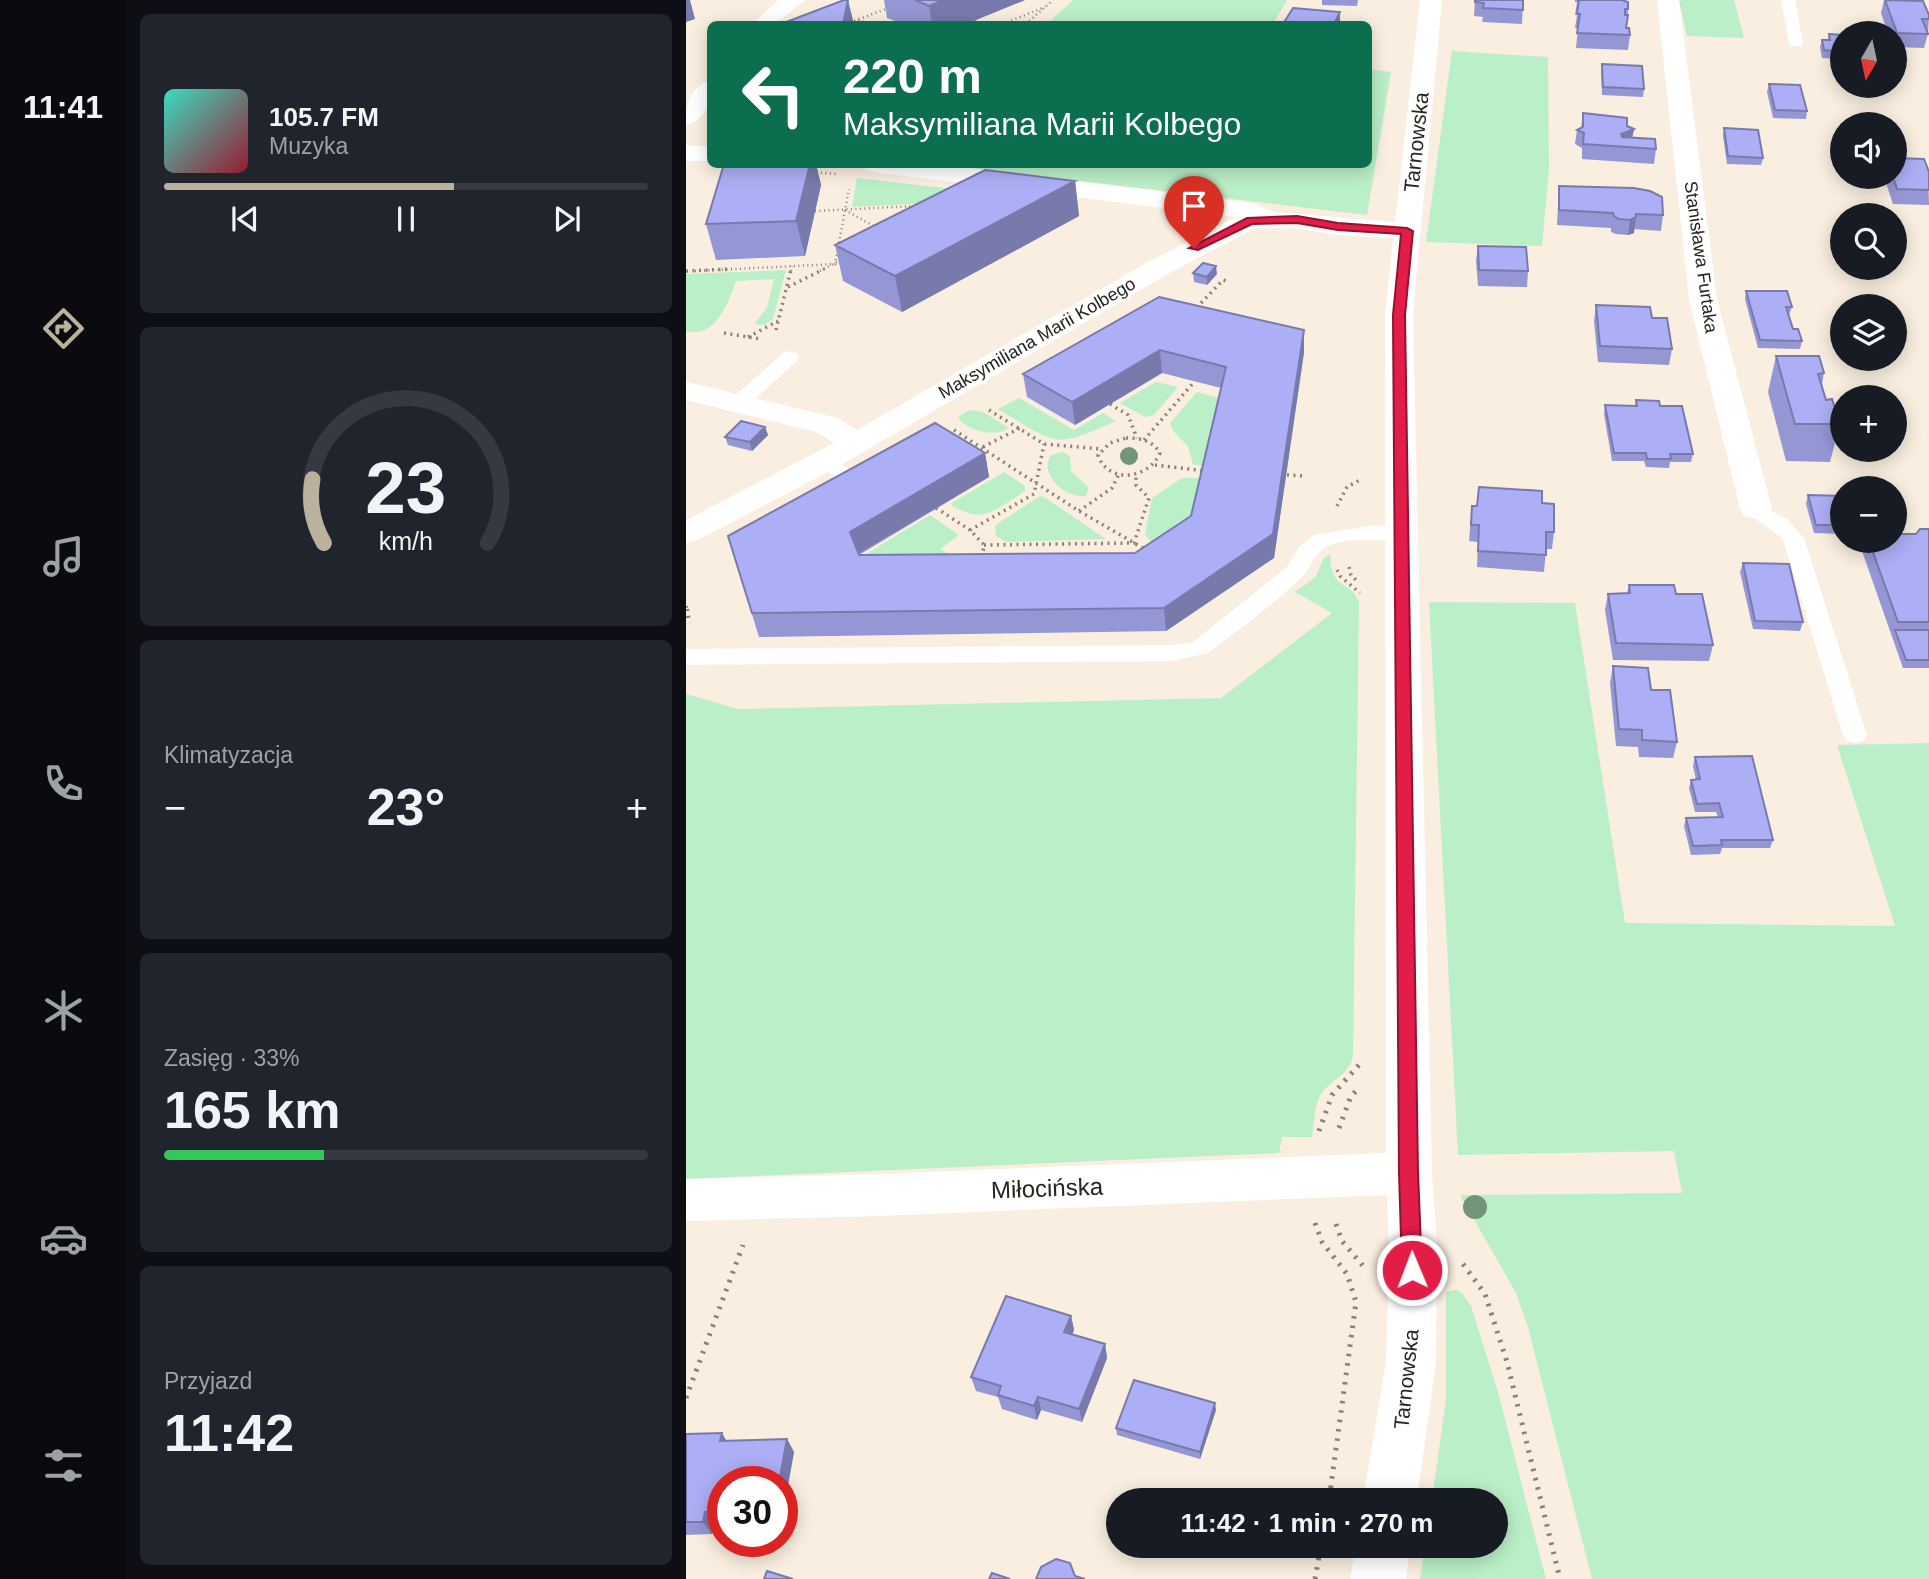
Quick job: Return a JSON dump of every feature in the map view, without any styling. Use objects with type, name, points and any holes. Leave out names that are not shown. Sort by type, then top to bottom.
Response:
[{"type":"street","points":[[766,21],[794,0]]},
{"type":"street","name":"Tarnowska","points":[[1392,1488],[1411,1362],[1413,1247],[1409,1173],[1399,315],[1431,0]]},
{"type":"street","name":"Stanisława Furtaka","points":[[1668,0],[1703,299],[1756,509]]},
{"type":"street","points":[[686,118],[707,92]]},
{"type":"street","points":[[686,153],[707,154]]},
{"type":"street","points":[[905,168],[1252,211],[1268,219]]},
{"type":"street","name":"Maksymiliana Marii Kolbego","points":[[686,533],[825,461],[1212,238],[1250,220],[1297,220],[1338,227],[1407,231]]},
{"type":"street","points":[[686,391],[827,425],[855,442]]},
{"type":"street","name":"Miłocińska","points":[[686,1200],[1409,1173]]},
{"type":"street","points":[[1378,1579],[1381,1558]]},
{"type":"lane","points":[[1788,0],[1796,43]]},
{"type":"lane","points":[[740,402],[790,357]]},
{"type":"lane","points":[[825,461],[864,486]]},
{"type":"lane","points":[[1756,509],[1780,524],[1793,538],[1855,735]]},
{"type":"lane","points":[[686,657],[1172,653],[1200,648],[1296,572],[1307,552],[1321,540],[1376,532],[1401,533]]},
{"type":"path","points":[[1029,21],[1053,0]]},
{"type":"path","points":[[855,21],[897,4]]},
{"type":"path","points":[[1010,21],[1045,7]]},
{"type":"path","points":[[801,172],[839,174]]},
{"type":"path","points":[[835,264],[849,186]]},
{"type":"path","points":[[815,211],[923,206]]},
{"type":"path","points":[[844,210],[879,228]]},
{"type":"path","points":[[788,287],[846,258]]},
{"type":"path","points":[[686,271],[835,264]]},
{"type":"path","points":[[724,333],[773,341],[792,266]]},
{"type":"path","points":[[1201,303],[1223,281],[1229,282]]},
{"type":"path","points":[[748,337],[778,320]]},
{"type":"path","points":[[1144,440],[1194,382]]},
{"type":"path","points":[[1110,404],[1128,415],[1137,438]]},
{"type":"path","points":[[987,408],[1044,444],[1101,449]]},
{"type":"path","points":[[982,448],[1020,428]]},
{"type":"path","points":[[951,429],[1035,480],[1079,511],[1153,554]]},
{"type":"path","points":[[1155,465],[1160,453],[1157,448],[1137,438],[1116,440],[1101,449],[1098,455],[1102,467],[1119,474],[1136,474],[1155,465],[1209,472]]},
{"type":"path","points":[[970,530],[1034,494],[1044,444]]},
{"type":"path","points":[[1079,511],[1112,488],[1119,474]]},
{"type":"path","points":[[1134,543],[1149,498],[1136,485],[1136,474]]},
{"type":"path","points":[[1287,475],[1306,476]]},
{"type":"path","points":[[936,508],[970,530],[984,545],[1134,543]]},
{"type":"path","points":[[981,566],[984,545]]},
{"type":"path","points":[[686,1398],[761,1198]]},
{"type":"path","points":[[1413,1247],[1464,1264],[1485,1294],[1507,1362],[1560,1579]]},
{"type":"path","points":[[1315,1579],[1319,1558]]},
{"type":"green space","points":[[1073,0],[1287,0],[1275,21],[1050,21]]},
{"type":"green space","points":[[1679,0],[1734,0],[1744,38],[1687,36]]},
{"type":"green space","points":[[1452,51],[1548,57],[1549,169],[1542,246],[1426,242]]},
{"type":"green space","points":[[1372,69],[1391,72],[1367,215],[972,168],[1372,168]]},
{"type":"green space","points":[[857,178],[970,191],[948,202],[852,207]]},
{"type":"green space","points":[[786,270],[773,319],[764,325],[754,324],[767,308],[774,279],[736,281],[729,300],[712,325],[705,330],[686,331],[686,274]]},
{"type":"green space","points":[[1156,382],[1178,387],[1154,415],[1145,417],[1120,403]]},
{"type":"green space","points":[[1197,392],[1218,398],[1205,467],[1193,464],[1188,446],[1173,431],[1170,423]]},
{"type":"green space","points":[[1019,398],[1074,430],[1103,413],[1116,421],[1079,436],[1055,439],[1032,430],[998,409]]},
{"type":"green space","points":[[970,410],[983,412],[1009,428],[989,433],[967,426],[958,417]]},
{"type":"green space","points":[[1063,452],[1070,456],[1071,471],[1089,488],[1086,496],[1070,494],[1051,478],[1048,463],[1051,455]]},
{"type":"green space","points":[[1004,472],[1025,486],[1025,491],[997,509],[980,515],[962,511],[950,504]]},
{"type":"green space","points":[[1182,478],[1202,478],[1188,532],[1159,549],[1145,535],[1152,498]]},
{"type":"green space","points":[[1040,496],[1106,539],[1006,542],[996,536],[995,526]]},
{"type":"green space","points":[[930,515],[959,535],[940,549],[973,568],[861,557]]},
{"type":"green space","points":[[1330,554],[1334,575],[1351,590],[1359,602],[1353,1054],[1348,1067],[1319,1098],[1312,1137],[1282,1137],[1279,1153],[686,1179],[686,694],[738,709],[1221,698],[1332,613],[1295,592],[1316,577],[1323,559]]},
{"type":"green space","points":[[1429,602],[1575,603],[1625,923],[1895,926],[1837,745],[1929,743],[1929,1579],[1592,1579],[1528,1327],[1516,1293],[1460,1195],[1682,1193],[1674,1151],[1458,1155]]},
{"type":"green space","points":[[1456,1290],[1462,1293],[1471,1306],[1498,1392],[1546,1579],[1420,1579],[1423,1558],[1508,1558],[1508,1488],[1434,1488],[1446,1399],[1446,1292]]},
{"type":"building","points":[[844,0],[848,0],[844,21],[789,21]]},
{"type":"building","points":[[915,0],[943,0],[929,6]]},
{"type":"building","points":[[1475,0],[1523,0],[1523,10],[1483,8],[1484,3]]},
{"type":"building","points":[[1579,0],[1628,2],[1625,15],[1628,15],[1626,28],[1629,28],[1630,35],[1577,33]]},
{"type":"building","points":[[1885,0],[1923,1],[1929,15],[1929,19],[1922,19],[1928,34],[1908,33],[1908,21],[1893,21]]},
{"type":"building","points":[[1293,8],[1340,12],[1336,21],[1285,21]]},
{"type":"building","points":[[1822,40],[1830,40],[1830,51],[1824,50]]},
{"type":"building","points":[[1602,64],[1642,66],[1644,89],[1603,87]]},
{"type":"building","points":[[1769,84],[1800,85],[1807,111],[1775,110]]},
{"type":"building","points":[[1583,113],[1627,118],[1627,126],[1634,129],[1621,134],[1622,137],[1655,139],[1656,149],[1583,144],[1584,133],[1577,130],[1583,127]]},
{"type":"building","points":[[1724,128],[1758,130],[1763,158],[1728,156]]},
{"type":"building","points":[[1907,158],[1924,159],[1929,172],[1929,190],[1897,189],[1907,189]]},
{"type":"building","points":[[723,168],[809,168],[796,221],[706,224]]},
{"type":"building","points":[[985,170],[1075,181],[895,276],[835,245]]},
{"type":"building","points":[[1559,186],[1634,188],[1650,191],[1662,197],[1663,215],[1636,214],[1636,217],[1630,220],[1619,219],[1613,213],[1559,210]]},
{"type":"building","points":[[1478,246],[1526,247],[1528,271],[1479,270]]},
{"type":"building","points":[[1203,263],[1216,266],[1207,277],[1193,273]]},
{"type":"building","points":[[1746,291],[1787,291],[1792,307],[1786,307],[1793,329],[1798,329],[1802,341],[1760,340]]},
{"type":"building","points":[[1159,297],[1304,330],[1273,534],[1164,608],[752,613],[728,536],[935,423],[985,453],[850,532],[859,555],[1135,553],[1191,516],[1226,367],[1160,350],[1072,402],[1023,374]]},
{"type":"building","points":[[1596,305],[1650,307],[1652,318],[1667,318],[1672,349],[1600,346]]},
{"type":"building","points":[[1776,356],[1819,356],[1824,373],[1818,374],[1826,400],[1830,399],[1830,424],[1795,424]]},
{"type":"building","points":[[1636,400],[1659,401],[1660,406],[1682,406],[1693,454],[1670,454],[1671,459],[1647,459],[1646,453],[1614,453],[1605,405],[1637,406]]},
{"type":"building","points":[[741,421],[765,427],[750,442],[725,437]]},
{"type":"building","points":[[1479,487],[1542,491],[1542,503],[1554,504],[1554,532],[1546,532],[1546,555],[1478,551],[1479,525],[1471,525],[1472,506],[1477,506]]},
{"type":"building","points":[[1808,495],[1830,496],[1830,525],[1816,525]]},
{"type":"building","points":[[1920,529],[1929,529],[1929,622],[1898,622],[1873,553],[1907,553],[1907,534],[1916,534]]},
{"type":"building","points":[[1743,563],[1789,564],[1803,622],[1755,621]]},
{"type":"building","points":[[1629,585],[1674,585],[1676,594],[1702,594],[1713,645],[1616,643],[1608,594],[1630,593]]},
{"type":"building","points":[[1895,630],[1929,630],[1929,660],[1906,660]]},
{"type":"building","points":[[1613,666],[1648,668],[1651,690],[1670,690],[1677,742],[1642,740],[1642,730],[1619,729]]},
{"type":"building","points":[[1752,756],[1773,840],[1721,840],[1722,845],[1693,846],[1686,818],[1723,817],[1719,803],[1697,804],[1691,780],[1700,779],[1695,757]]},
{"type":"building","points":[[1006,1296],[1071,1316],[1064,1332],[1105,1344],[1079,1409],[1038,1397],[1034,1406],[998,1395],[1001,1386],[971,1377]]},
{"type":"building","points":[[1134,1380],[1215,1403],[1200,1452],[1116,1428]]},
{"type":"building","points":[[722,1433],[720,1441],[787,1439],[782,1466],[707,1466],[707,1512],[703,1522],[686,1522],[686,1434]]},
{"type":"building","points":[[1056,1559],[1070,1563],[1075,1576],[1085,1579],[1036,1579],[1041,1567]]},
{"type":"building","points":[[767,1571],[793,1579],[764,1579]]},
{"type":"building","points":[[992,1573],[1010,1579],[989,1579]]},
{"type":"route","points":[[1194,248],[1250,220],[1297,220],[1338,227],[1407,231],[1399,315],[1412,1270]]}]
